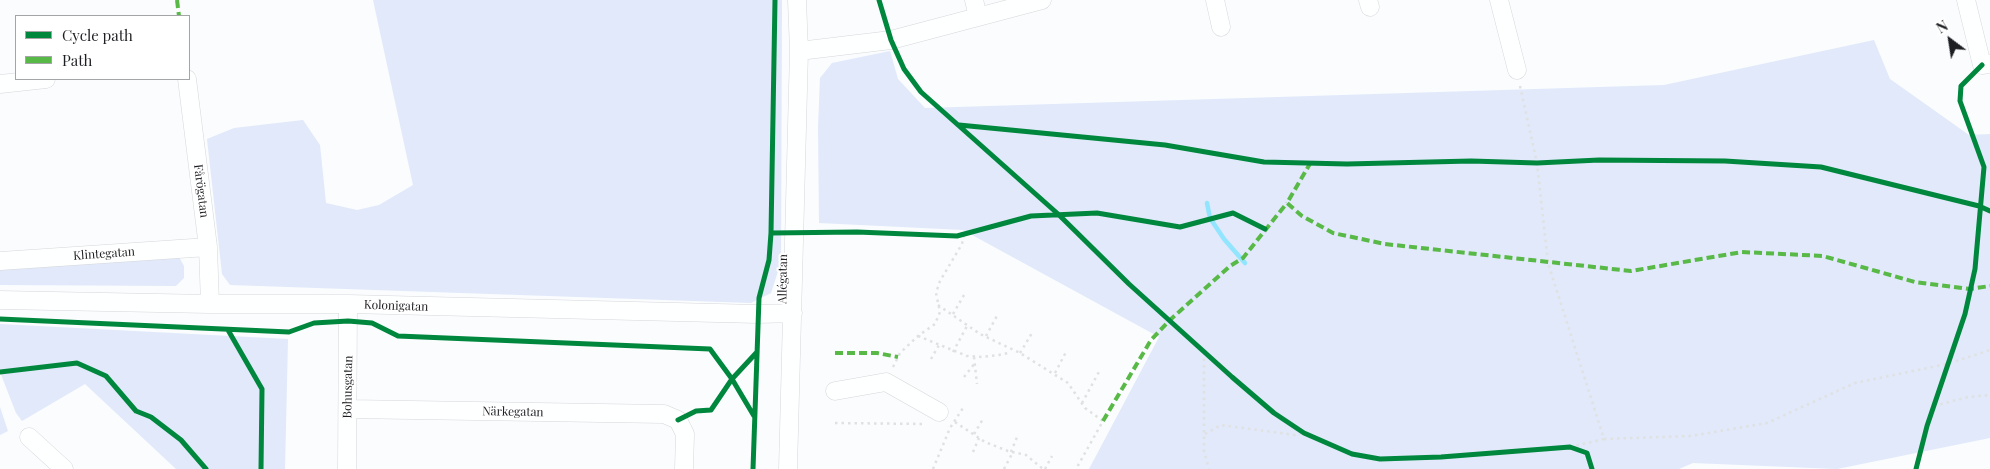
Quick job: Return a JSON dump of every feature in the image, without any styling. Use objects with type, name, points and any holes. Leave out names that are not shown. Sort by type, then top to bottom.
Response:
[{"type":"street","name":"Allégatan","points":[[788,469],[799,51],[798,0]]},
{"type":"street","points":[[974,0],[978,17]]},
{"type":"street","points":[[799,51],[891,40],[1042,0]]},
{"type":"street","points":[[1215,0],[1221,27]]},
{"type":"street","points":[[1499,0],[1517,70]]},
{"type":"street","points":[[1966,0],[1982,65],[1990,64]]},
{"type":"street","points":[[0,84],[37,80]]},
{"type":"street","name":"Fårögatan","points":[[187,80],[208,248],[210,304]]},
{"type":"street","name":"Klintegatan","points":[[0,261],[208,248]]},
{"type":"street","name":"Kolonigatan","points":[[0,300],[210,304],[348,304],[536,310],[793,313]]},
{"type":"street","name":"Bohusgatan","points":[[347,469],[348,304]]},
{"type":"street","points":[[835,391],[886,382],[945,419]]},
{"type":"street","name":"Närkegatan","points":[[348,409],[664,414],[678,420],[685,434],[684,469]]},
{"type":"street","points":[[29,437],[64,469]]},
{"type":"path","points":[[1517,70],[1538,163],[1548,263],[1604,439]]},
{"type":"path","points":[[1528,163],[1546,163]]},
{"type":"path","points":[[886,382],[900,353],[934,324],[940,312],[936,293],[940,281],[962,244],[964,234]]},
{"type":"path","points":[[954,314],[964,295]]},
{"type":"path","points":[[938,305],[954,314],[967,326],[1055,373],[1068,383],[1082,403],[1102,421],[1076,469]]},
{"type":"path","points":[[986,336],[998,314]]},
{"type":"path","points":[[953,352],[967,326]]},
{"type":"path","points":[[1020,353],[1032,333]]},
{"type":"path","points":[[918,336],[953,352],[974,357],[999,355],[1008,353],[1011,350]]},
{"type":"path","points":[[931,359],[939,345]]},
{"type":"path","points":[[1570,447],[1604,439],[1691,436],[1767,423],[1854,384],[1947,364],[1990,350]]},
{"type":"path","points":[[1055,373],[1066,352]]},
{"type":"path","points":[[1204,352],[1204,451],[1209,469]]},
{"type":"path","points":[[1945,372],[1950,356]]},
{"type":"path","points":[[974,357],[977,384]]},
{"type":"path","points":[[964,377],[975,363]]},
{"type":"path","points":[[1082,403],[1100,370]]},
{"type":"path","points":[[1934,406],[1968,397],[1990,395]]},
{"type":"path","points":[[1932,413],[1936,398]]},
{"type":"path","points":[[835,424],[945,419],[963,408]]},
{"type":"path","points":[[945,419],[985,442],[1026,455],[1044,469],[1052,456]]},
{"type":"path","points":[[933,469],[950,428],[945,419]]},
{"type":"path","points":[[974,434],[983,419]]},
{"type":"path","points":[[1205,434],[1221,425],[1295,435],[1304,433],[1307,442]]},
{"type":"path","points":[[1004,469],[1017,437]]},
{"type":"path","points":[[973,452],[979,438]]},
{"type":"shaded area","points":[[373,0],[782,0],[781,262],[771,293],[751,303],[230,285],[222,274],[207,139],[234,128],[303,120],[320,145],[326,203],[357,210],[379,205],[413,185]]},
{"type":"shaded area","points":[[1874,40],[1890,79],[1969,135],[1990,134],[1990,438],[1837,469],[1693,463],[1679,469],[1089,469],[1159,337],[963,230],[819,223],[818,128],[820,78],[832,63],[890,51],[898,79],[925,108],[1664,85]]},
{"type":"shaded area","points":[[179,257],[184,266],[184,278],[176,286],[0,285],[0,266]]},
{"type":"shaded area","points":[[0,324],[288,339],[285,469],[176,469],[85,384],[22,421],[16,413],[0,372]]},
{"type":"shaded area","points":[[0,407],[8,431],[0,435]]},
{"type":"waterway","points":[[1207,203],[1210,218],[1224,239],[1245,263]]},
{"type":"marked path","points":[[177,0],[179,15]]},
{"type":"marked path","points":[[1311,162],[1287,203],[1302,216],[1333,233],[1385,244],[1631,271],[1742,252],[1823,256],[1915,282],[1970,289],[1990,286]]},
{"type":"marked path","points":[[1103,421],[1151,340],[1170,320],[1230,266],[1243,258],[1287,203]]},
{"type":"marked path","points":[[835,353],[877,353],[898,357]]},
{"type":"cycle path","points":[[753,469],[759,298],[769,260],[771,233],[775,0]]},
{"type":"cycle path","points":[[879,0],[891,40],[904,69],[921,92],[1058,214],[1129,284],[1232,377],[1274,413],[1304,433],[1352,454],[1380,459],[1441,457],[1570,447],[1587,453],[1592,469]]},
{"type":"cycle path","points":[[1916,469],[1927,426],[1965,314],[1975,269],[1984,167],[1960,101],[1961,86],[1982,65]]},
{"type":"cycle path","points":[[959,125],[1165,145],[1264,162],[1347,164],[1471,161],[1537,163],[1599,160],[1725,161],[1821,167],[1979,206],[1990,211]]},
{"type":"cycle path","points":[[771,233],[857,232],[957,236],[1031,216],[1097,213],[1180,227],[1233,213],[1265,229]]},
{"type":"cycle path","points":[[0,319],[289,332],[314,323],[348,321],[372,323],[398,336],[710,349],[732,379],[754,416]]},
{"type":"cycle path","points":[[228,330],[262,389],[261,469]]},
{"type":"cycle path","points":[[678,420],[696,411],[711,410],[732,379],[757,352]]},
{"type":"cycle path","points":[[0,372],[77,363],[106,376],[136,411],[151,417],[181,440],[206,469]]}]
